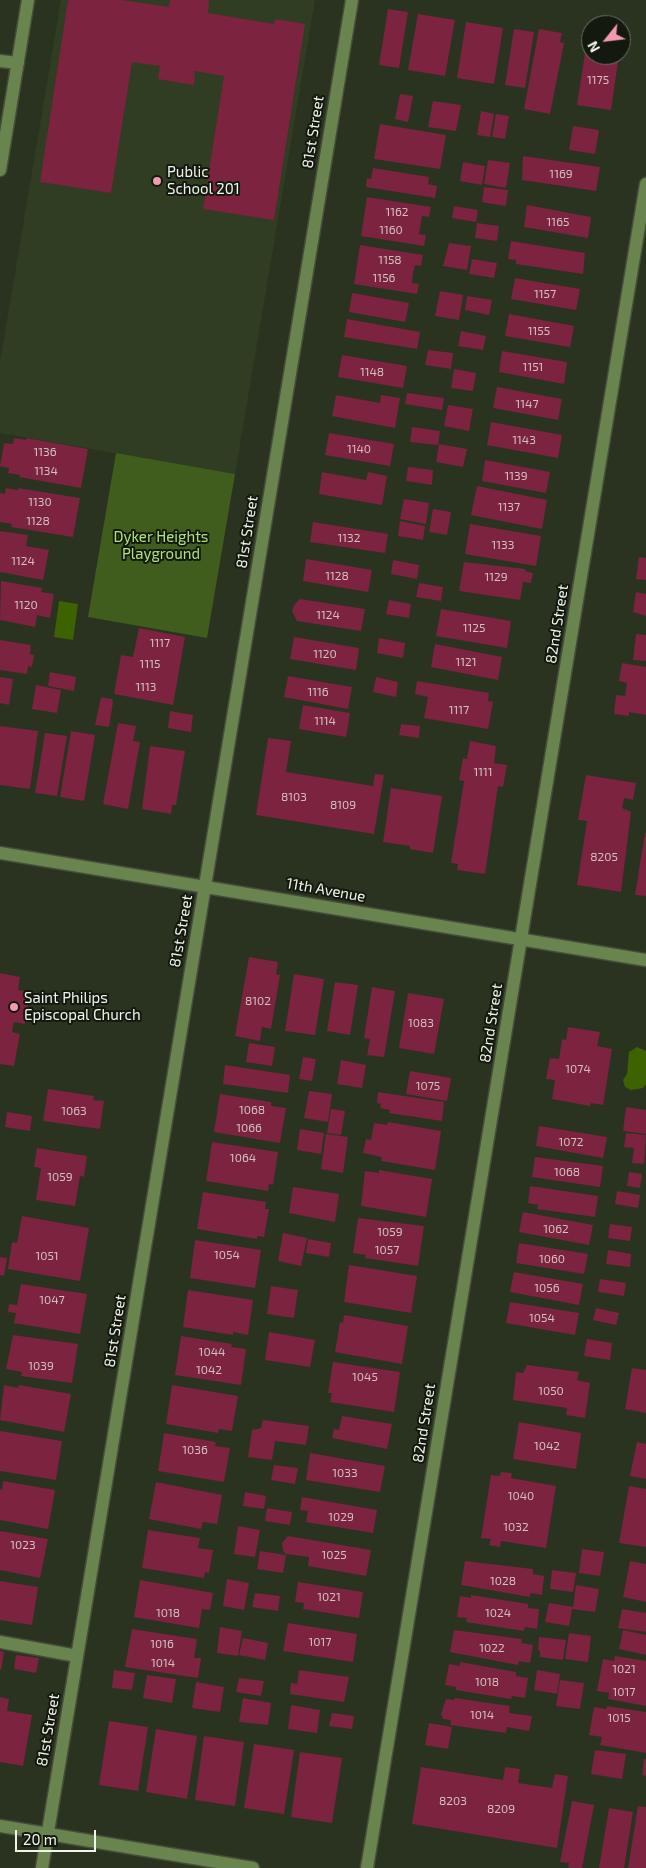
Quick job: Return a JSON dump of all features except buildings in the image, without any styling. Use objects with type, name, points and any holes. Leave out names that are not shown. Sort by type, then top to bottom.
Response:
[{"type":"street","points":[[0,170],[28,0]]},
{"type":"street","name":"81st Street","points":[[42,1868],[352,0]]},
{"type":"street","points":[[0,61],[18,63]]},
{"type":"street","name":"82nd Street","points":[[367,1868],[646,184]]},
{"type":"street","name":"11th Avenue","points":[[0,853],[646,960]]},
{"type":"street","points":[[0,1642],[77,1656]]},
{"type":"street","points":[[0,1826],[253,1868]]},
{"type":"shaded area","name":"Public School 201","points":[[61,0],[315,0],[235,474],[0,433],[0,362]]},
{"type":"shaded area","points":[[59,601],[78,604],[73,640],[54,637]]},
{"type":"shaded area","points":[[637,1047],[646,1051],[646,1084],[643,1088],[631,1090],[625,1087],[623,1080],[627,1074],[629,1052]]},
{"type":"green space","name":"Dyker Heights Playground","points":[[116,453],[235,474],[207,638],[88,617]]},
{"type":"place","name":"Public School 201","points":[[157,181]]},
{"type":"place","name":"Saint Philips Episcopal Church","points":[[14,1007]]}]
